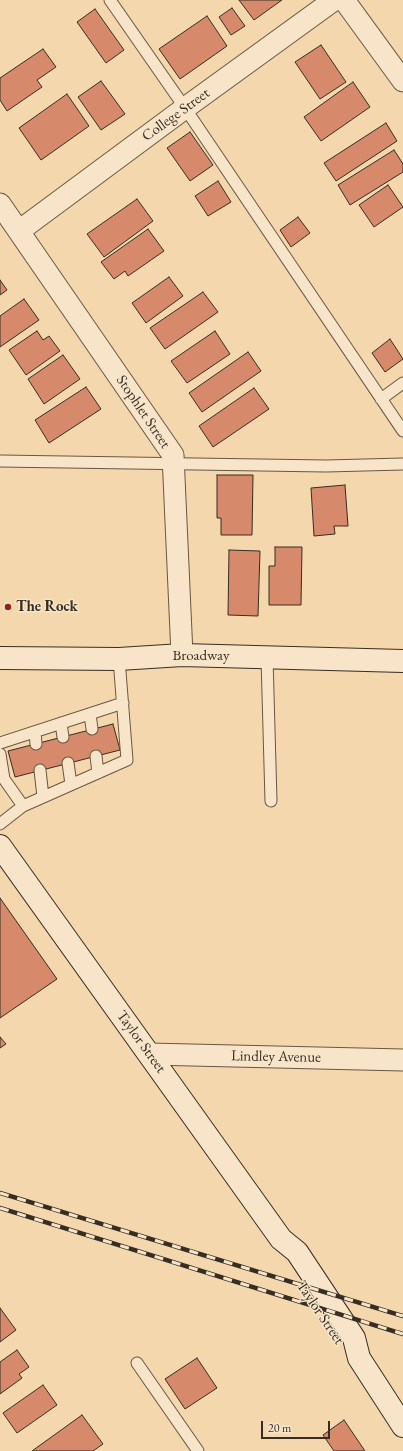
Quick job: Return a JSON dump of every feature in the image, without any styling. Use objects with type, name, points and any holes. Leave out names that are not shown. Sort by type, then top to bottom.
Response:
[{"type":"main road","name":"Broadway","points":[[0,658],[119,659],[182,655],[403,661]]},
{"type":"main road","name":"Taylor Street","points":[[0,846],[281,1239],[284,1259],[341,1346],[359,1358],[403,1426]]},
{"type":"street","name":"College Street","points":[[19,231],[334,0]]},
{"type":"street","points":[[344,0],[403,81]]},
{"type":"street","name":"Stophlet Street","points":[[0,204],[173,455],[182,655]]},
{"type":"street","name":"Lindley Avenue","points":[[149,1054],[403,1060]]},
{"type":"lane","points":[[110,0],[185,108],[403,431]]},
{"type":"lane","points":[[381,399],[403,383]]},
{"type":"lane","points":[[0,461],[326,466],[403,464]]},
{"type":"lane","points":[[267,658],[271,801]]},
{"type":"lane","points":[[0,824],[23,806],[127,760],[119,659]]},
{"type":"lane","points":[[0,743],[123,703]]},
{"type":"lane","points":[[90,714],[92,729]]},
{"type":"lane","points":[[61,723],[63,737]]},
{"type":"lane","points":[[34,732],[36,744]]},
{"type":"lane","points":[[0,754],[4,779],[23,806]]},
{"type":"lane","points":[[96,756],[98,773]]},
{"type":"lane","points":[[68,763],[71,784]]},
{"type":"lane","points":[[40,770],[43,797]]},
{"type":"lane","points":[[137,1363],[198,1451]]},
{"type":"building","points":[[239,0],[282,0],[254,20]]},
{"type":"building","points":[[232,8],[245,26],[231,35],[219,17]]},
{"type":"building","points":[[95,9],[124,50],[106,63],[77,22]]},
{"type":"building","points":[[207,16],[227,46],[180,79],[159,49]]},
{"type":"building","points":[[321,45],[346,82],[320,99],[295,62]]},
{"type":"building","points":[[43,49],[56,67],[37,80],[42,87],[7,111],[0,100],[0,78]]},
{"type":"building","points":[[101,81],[125,114],[101,130],[78,97]]},
{"type":"building","points":[[353,82],[370,107],[321,141],[304,117]]},
{"type":"building","points":[[67,94],[89,126],[41,160],[19,128]]},
{"type":"building","points":[[386,123],[397,141],[336,181],[324,163]]},
{"type":"building","points":[[190,132],[213,165],[190,181],[167,148]]},
{"type":"building","points":[[394,150],[403,164],[403,172],[350,205],[338,185]]},
{"type":"building","points":[[218,181],[231,202],[208,216],[195,196]]},
{"type":"building","points":[[388,185],[403,207],[374,227],[359,205]]},
{"type":"building","points":[[137,199],[153,221],[104,257],[87,234]]},
{"type":"building","points":[[298,217],[310,233],[291,247],[280,230]]},
{"type":"building","points":[[148,229],[164,251],[128,276],[125,271],[114,279],[101,262]]},
{"type":"building","points":[[169,277],[183,296],[146,323],[132,303]]},
{"type":"building","points":[[0,280],[7,290],[0,295]]},
{"type":"building","points":[[203,292],[218,312],[165,349],[150,328]]},
{"type":"building","points":[[24,299],[39,320],[0,347],[0,316]]},
{"type":"building","points":[[37,331],[43,340],[49,336],[60,351],[26,375],[9,350]]},
{"type":"building","points":[[215,331],[230,354],[187,383],[171,361]]},
{"type":"building","points":[[390,339],[403,359],[385,372],[372,353]]},
{"type":"building","points":[[248,352],[261,371],[202,412],[189,393]]},
{"type":"building","points":[[63,355],[80,379],[44,404],[28,379]]},
{"type":"building","points":[[86,387],[101,409],[49,443],[35,420]]},
{"type":"building","points":[[254,388],[269,409],[213,447],[199,426]]},
{"type":"building","points":[[217,475],[253,475],[252,535],[221,535],[221,518],[217,518]]},
{"type":"building","points":[[345,485],[348,526],[334,526],[335,534],[314,536],[311,488]]},
{"type":"building","points":[[275,547],[302,547],[301,605],[269,605],[269,566],[275,566]]},
{"type":"building","points":[[229,550],[260,551],[258,616],[228,615]]},
{"type":"building","points":[[113,724],[120,750],[15,777],[8,751]]},
{"type":"building","points":[[0,898],[57,979],[0,1018]]},
{"type":"building","points":[[0,1037],[6,1044],[0,1048]]},
{"type":"building","points":[[0,1308],[16,1330],[0,1342]]},
{"type":"building","points":[[17,1350],[29,1367],[19,1374],[22,1378],[0,1394],[0,1362]]},
{"type":"building","points":[[197,1358],[217,1388],[185,1409],[165,1379]]},
{"type":"building","points":[[43,1385],[57,1405],[17,1433],[3,1413]]},
{"type":"building","points":[[82,1415],[103,1444],[93,1451],[32,1451]]},
{"type":"building","points":[[344,1420],[365,1451],[334,1451],[323,1435]]},
{"type":"railway","points":[[0,1193],[403,1316]]},
{"type":"railway","points":[[0,1208],[403,1334]]},
{"type":"place","name":"The Rock","points":[[8,607]]}]
